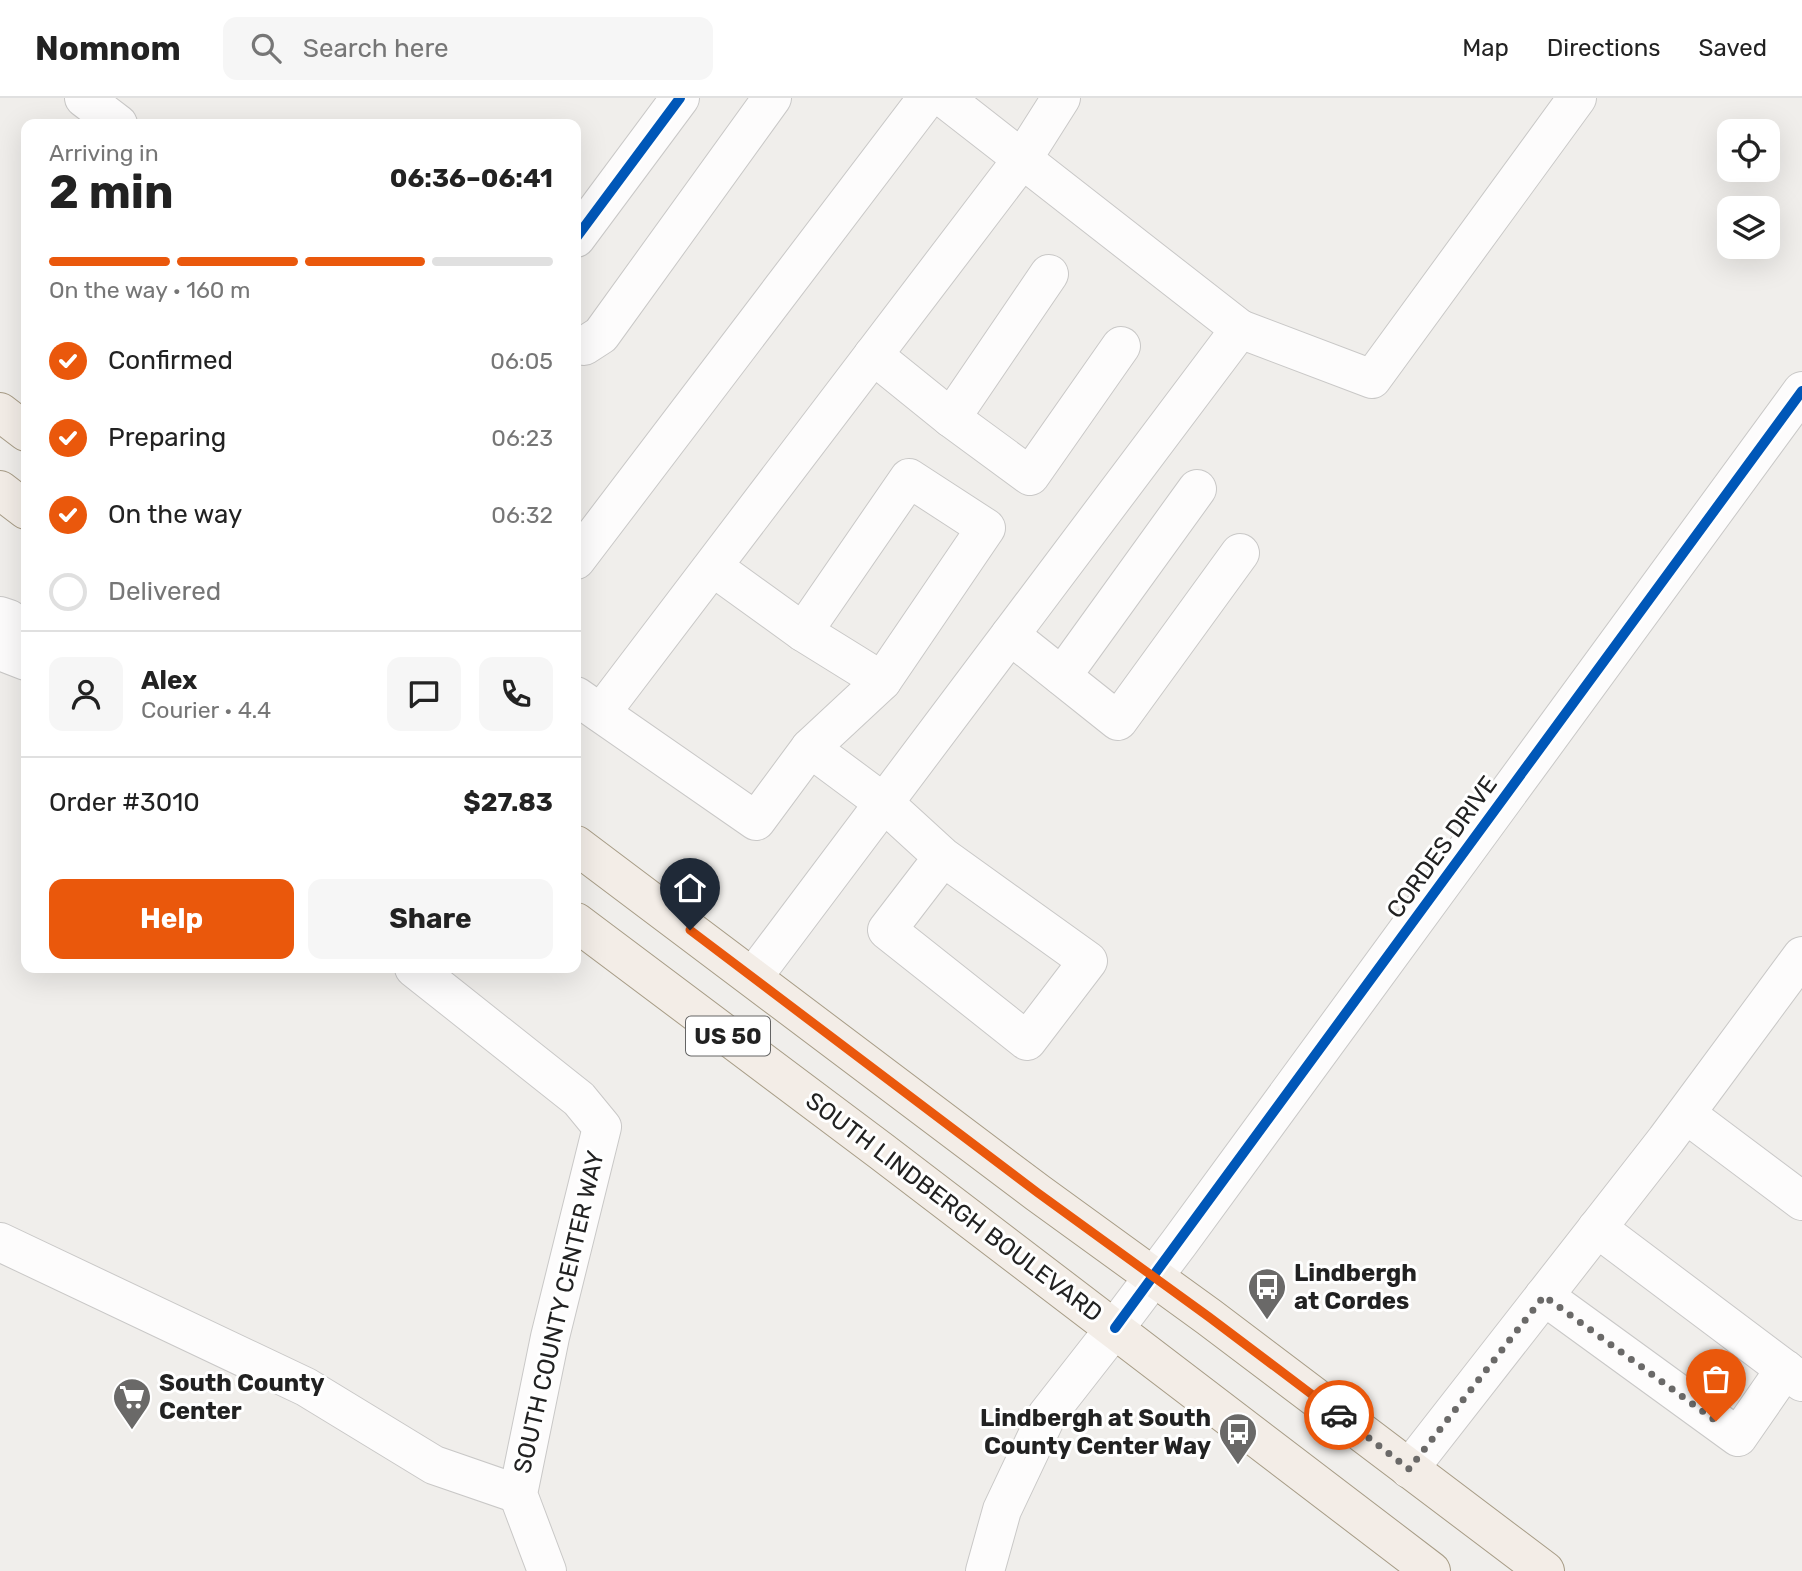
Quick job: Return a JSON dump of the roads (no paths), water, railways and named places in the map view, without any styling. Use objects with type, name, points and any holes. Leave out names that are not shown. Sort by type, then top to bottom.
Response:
[{"type":"main road","points":[[0,412],[21,428]]},
{"type":"main road","points":[[0,490],[21,506]]},
{"type":"main road","name":"US 50","points":[[581,849],[1545,1571]]},
{"type":"main road","name":"SOUTH LINDBERGH BOULEVARD","points":[[581,926],[1115,1328],[1431,1571]]},
{"type":"street","points":[[84,98],[111,119]]},
{"type":"street","points":[[581,231],[680,98]]},
{"type":"street","points":[[581,346],[601,335],[772,98]]},
{"type":"street","points":[[581,553],[927,98]]},
{"type":"street","points":[[944,98],[1240,329],[1372,379],[1577,98]]},
{"type":"street","points":[[803,632],[909,478],[986,528],[882,681],[810,748],[756,821],[588,704],[713,566],[1023,158],[1061,98]]},
{"type":"street","points":[[951,418],[1049,274]]},
{"type":"street","points":[[753,977],[1240,329]]},
{"type":"street","points":[[873,355],[951,418],[1030,476],[1121,346]]},
{"type":"street","name":"CORDES DRIVE","points":[[1115,1328],[1802,391]]},
{"type":"street","points":[[1062,676],[1197,489]]},
{"type":"street","points":[[1010,635],[1118,721],[1240,553]]},
{"type":"street","points":[[713,566],[803,632],[882,681]]},
{"type":"street","points":[[0,616],[21,627]]},
{"type":"street","points":[[0,651],[21,659]]},
{"type":"street","points":[[810,748],[884,803],[943,857],[1088,961],[1027,1041],[887,930],[943,857]]},
{"type":"street","points":[[1409,1469],[1686,1114],[1802,956]]},
{"type":"street","name":"SOUTH COUNTY CENTER WAY","points":[[420,973],[579,1098],[601,1127],[550,1337],[518,1494],[547,1571]]},
{"type":"street","points":[[1686,1114],[1802,1201]]},
{"type":"street","points":[[1544,1296],[1738,1437],[1794,1375],[1597,1228]]},
{"type":"street","points":[[0,1242],[306,1387],[434,1465],[518,1494]]},
{"type":"street","points":[[985,1571],[1002,1510],[1047,1415],[1115,1328]]},
{"type":"place","name":"Lindbergh at Cordes","points":[[1267,1321]]},
{"type":"place","name":"South County Center","points":[[132,1431]]},
{"type":"place","name":"Lindbergh at South County Center Way","points":[[1238,1466]]}]
